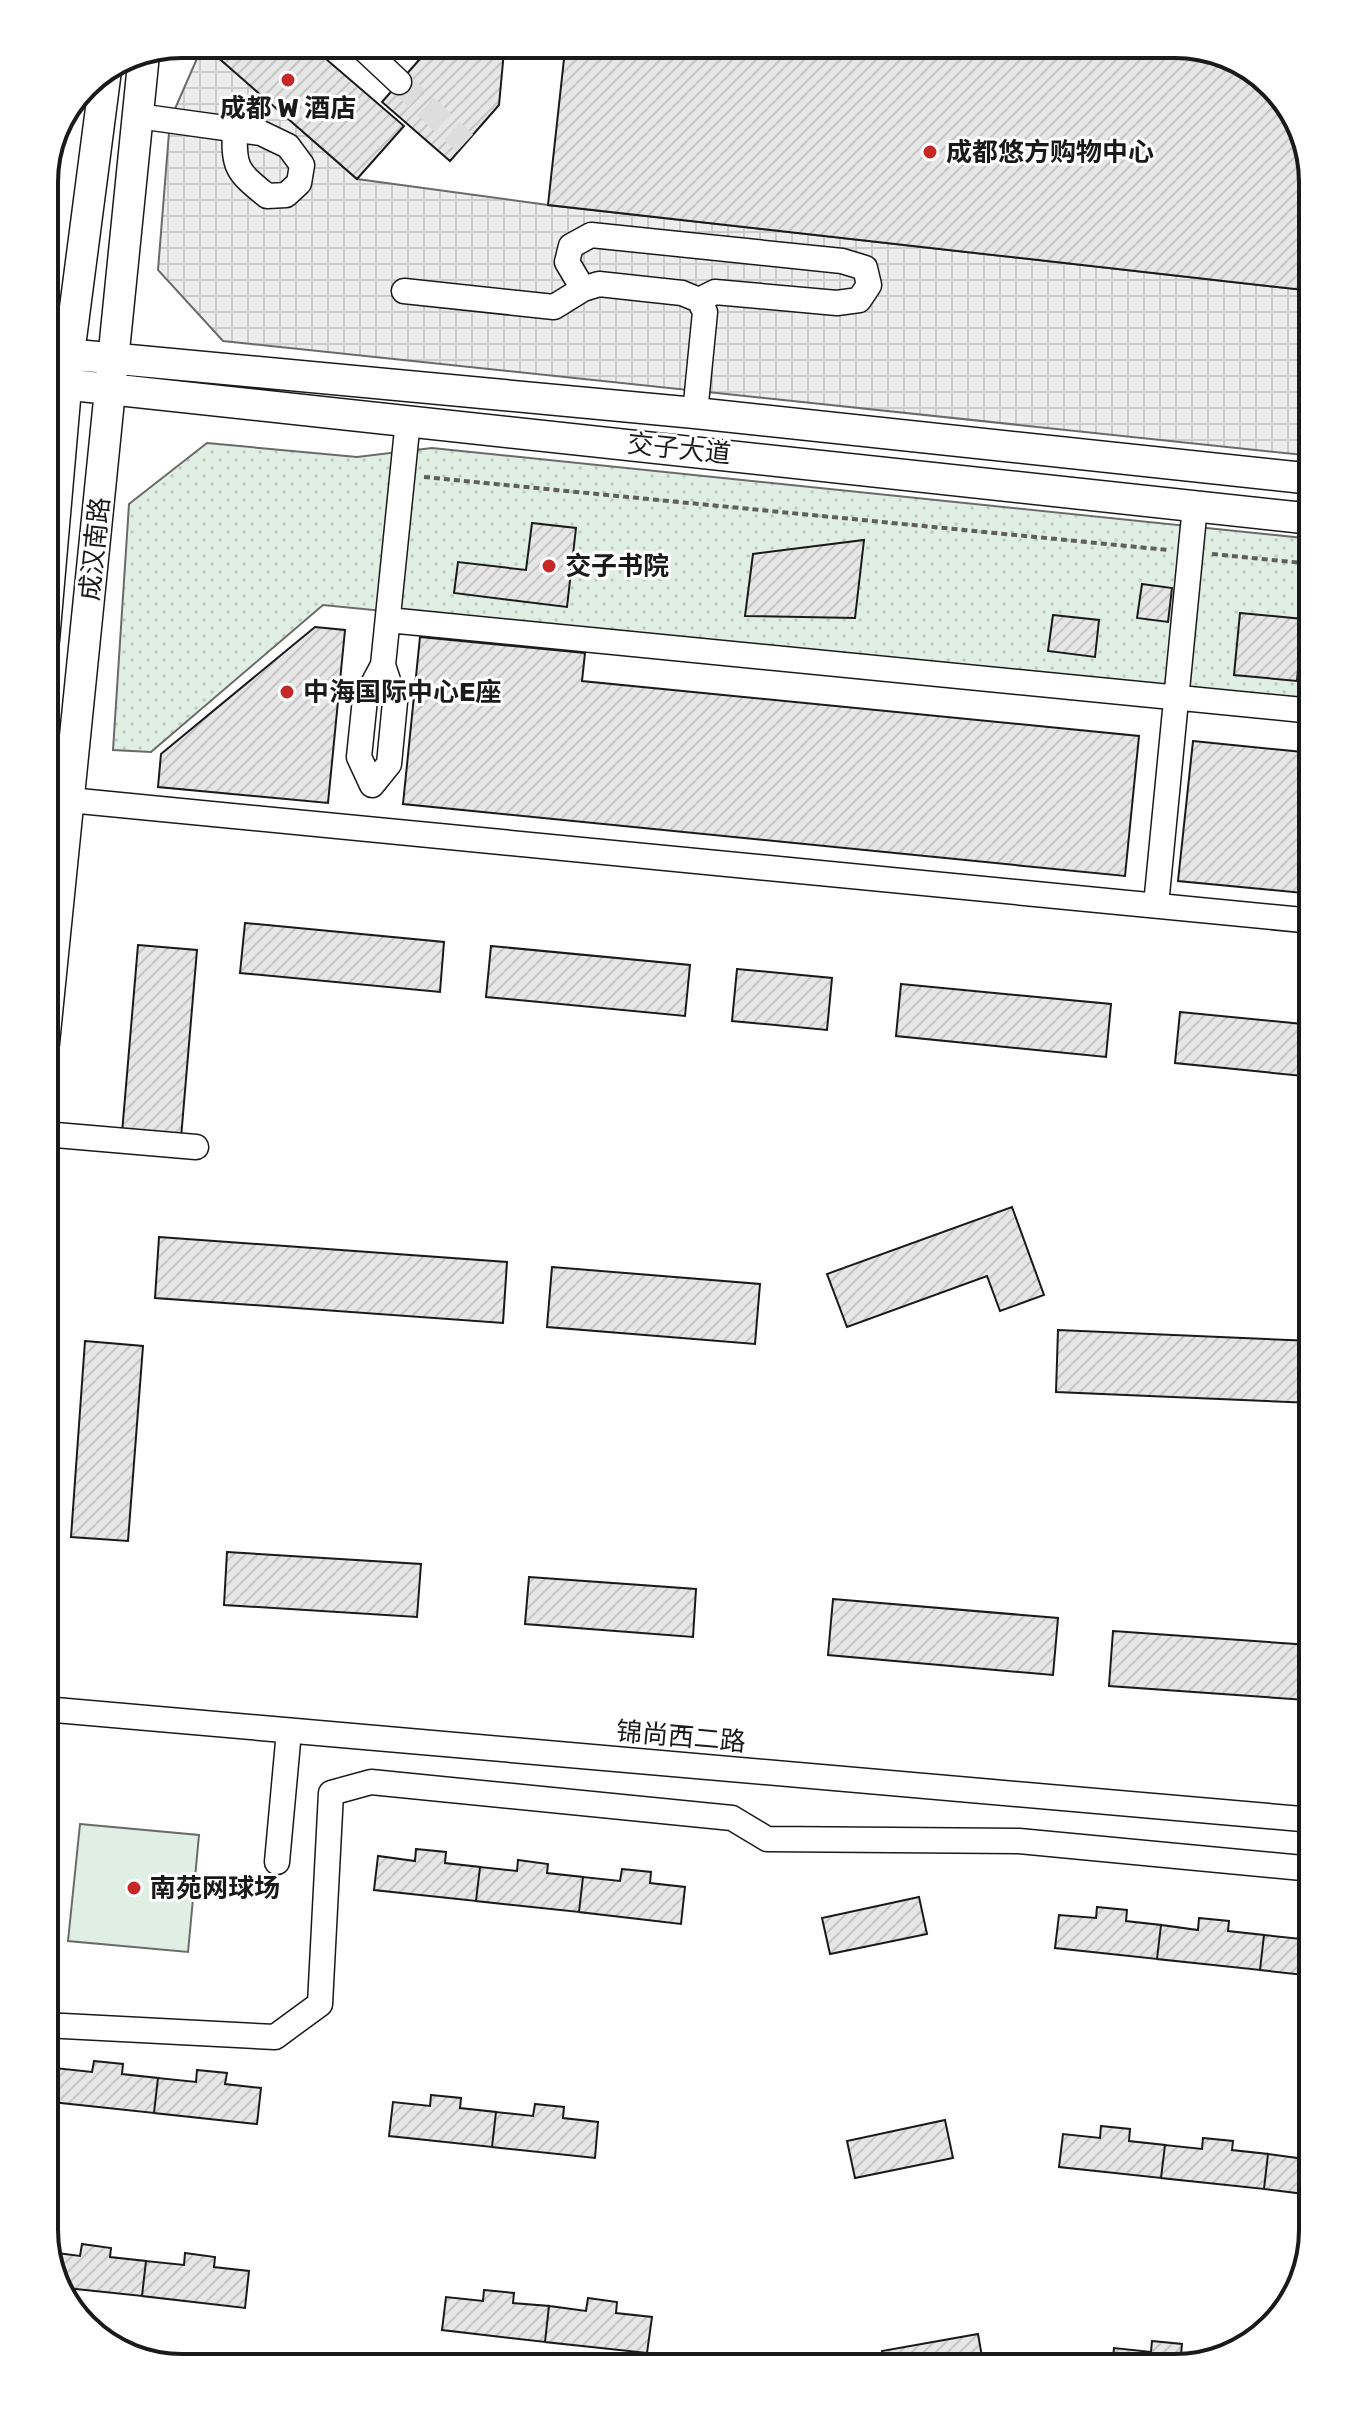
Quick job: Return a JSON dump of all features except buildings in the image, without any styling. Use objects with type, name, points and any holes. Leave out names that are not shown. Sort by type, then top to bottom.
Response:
[{"type":"main road","name":"成汉南路","points":[[58,907],[143,65]]},
{"type":"main road","name":"成汉南路","points":[[58,342],[103,87]]},
{"type":"main road","name":"交子大道","points":[[58,354],[113,373],[408,420],[1299,517]]},
{"type":"main road","name":"交子大道","points":[[58,383],[113,373],[695,413],[1299,478]]},
{"type":"street","points":[[373,58],[399,82]]},
{"type":"street","points":[[138,116],[235,130]]},
{"type":"street","points":[[583,289],[567,262],[571,246],[591,235],[842,261],[865,268],[869,285],[859,300],[837,303],[715,292],[699,300]]},
{"type":"street","points":[[404,291],[554,307],[583,289],[599,284],[682,293],[699,300],[705,312],[695,413]]},
{"type":"street","points":[[369,829],[372,785],[359,757],[365,699],[383,665],[408,420]]},
{"type":"street","points":[[1156,905],[1195,506]]},
{"type":"street","points":[[388,620],[1299,710]]},
{"type":"street","points":[[69,800],[1299,920]]},
{"type":"street","points":[[58,1135],[196,1147]]},
{"type":"street","name":"锦尚西二路","points":[[58,1710],[1299,1819]]},
{"type":"street","points":[[277,1862],[289,1731]]},
{"type":"street","points":[[58,2026],[275,2037],[320,2004],[331,1793],[371,1782],[732,1818],[767,1839],[1019,1841],[1299,1868]]},
{"type":"path","points":[[422,477],[1299,563]]},
{"type":"green space","points":[[207,443],[357,457],[432,448],[1299,538],[1299,702],[323,605],[151,752],[113,750],[129,504]]},
{"type":"green space","name":"南苑网球场","points":[[80,1824],[199,1835],[188,1952],[68,1941]]},
{"type":"shaded area","points":[[197,58],[219,58],[357,179],[548,205],[1299,289],[1299,455],[223,341],[158,270],[170,120]]},
{"type":"tunnel","points":[[399,82],[465,143]]},
{"type":"place","name":"成都 W 酒店","points":[[288,80]]},
{"type":"place","name":"成都悠方购物中心","points":[[930,152]]},
{"type":"place","name":"交子书院","points":[[549,566]]},
{"type":"place","name":"中海国际中心E座","points":[[287,692]]},
{"type":"place","name":"南苑网球场","points":[[134,1888]]}]
